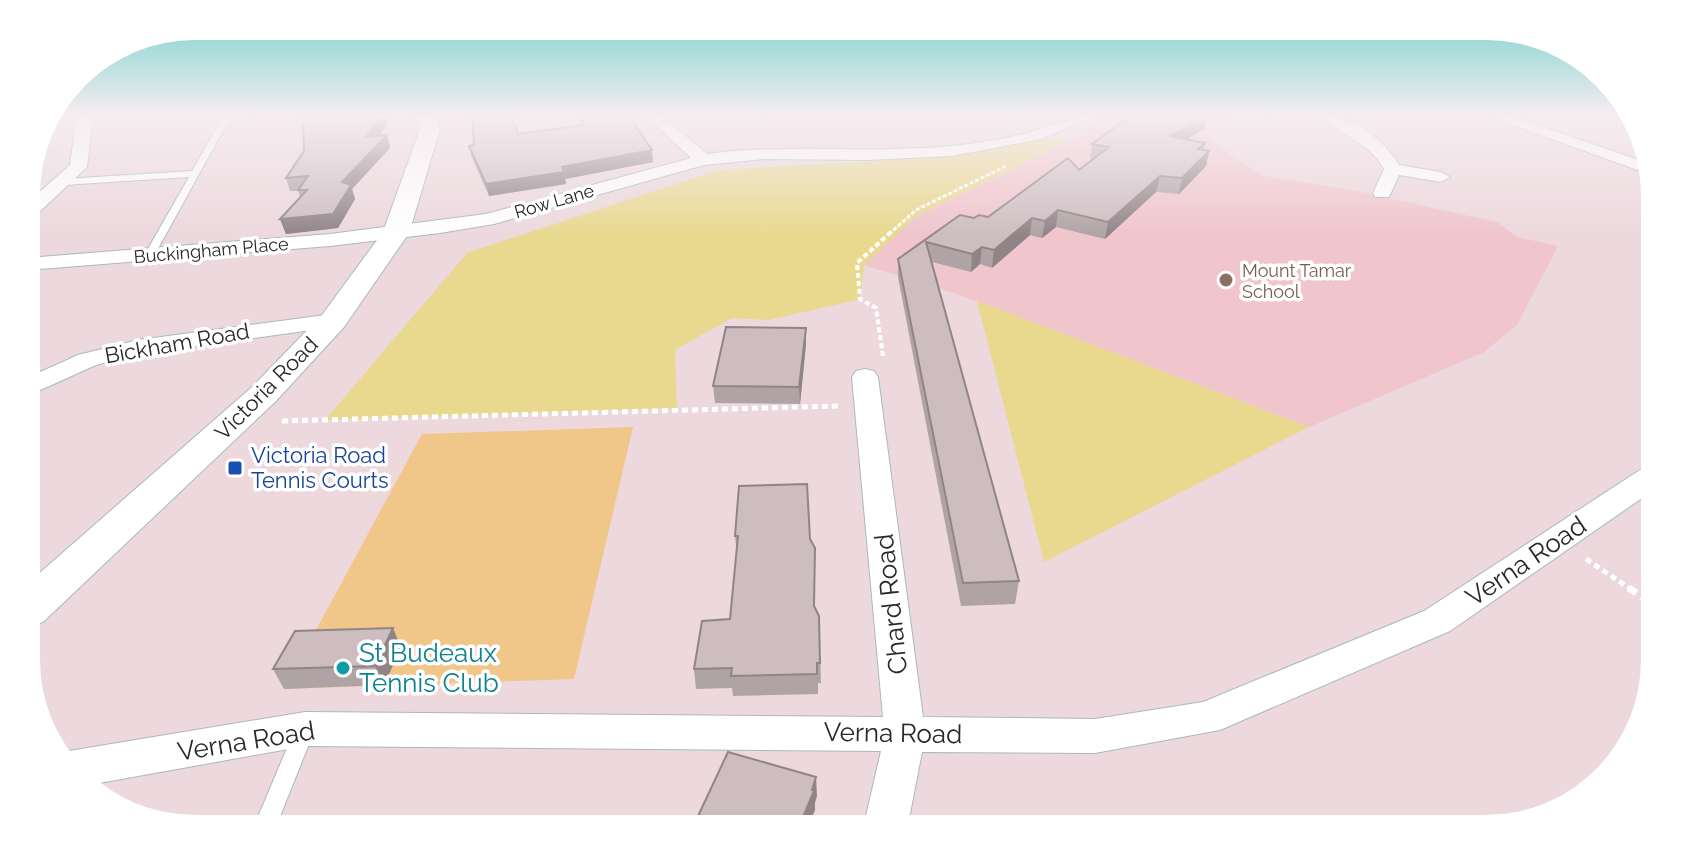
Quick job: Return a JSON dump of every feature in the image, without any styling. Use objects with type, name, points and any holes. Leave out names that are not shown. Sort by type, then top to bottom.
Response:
[{"type":"street","points":[[40,202],[78,167],[80,156]]},
{"type":"street","name":"Victoria Road","points":[[40,598],[233,423],[333,321],[396,233],[421,156]]},
{"type":"street","points":[[698,156],[703,160]]},
{"type":"street","name":"Row Lane","points":[[396,233],[487,220],[703,160],[732,156]]},
{"type":"street","points":[[1384,156],[1393,169],[1441,177]]},
{"type":"street","points":[[1610,156],[1638,166]]},
{"type":"street","points":[[1382,193],[1393,169]]},
{"type":"street","name":"Buckingham Place","points":[[40,263],[396,233]]},
{"type":"street","name":"Bickham Road","points":[[40,382],[87,360],[138,347],[333,321]]},
{"type":"street","name":"Chard Road","points":[[867,392],[905,733],[888,815]]},
{"type":"street","name":"Verna Road","points":[[83,768],[305,729],[1095,736],[1206,718],[1437,621],[1641,484]]},
{"type":"lane","points":[[150,254],[187,192],[204,156]]},
{"type":"lane","points":[[64,182],[193,174]]},
{"type":"lane","points":[[270,815],[305,729]]},
{"type":"path","points":[[233,423],[867,392],[885,367],[876,308],[860,299],[857,263],[916,210],[1022,156]]},
{"type":"path","points":[[1555,542],[1641,597]]},
{"type":"shaded area","name":"Mount Tamar School","points":[[1039,156],[1232,156],[1264,176],[1356,191],[1497,222],[1517,237],[1558,246],[1517,325],[1484,352],[1309,427],[960,295],[864,265],[915,217]]},
{"type":"shaded area","points":[[1039,156],[915,217],[864,265],[860,299],[769,320],[732,318],[675,350],[677,408],[325,420],[467,253],[718,170],[946,157]]},
{"type":"shaded area","points":[[977,301],[1309,427],[1044,562]]},
{"type":"shaded area","points":[[633,427],[574,679],[284,689],[422,434]]},
{"type":"building","points":[[301,156],[367,156],[342,182],[351,185],[333,214],[280,219],[307,190],[298,190],[308,176],[286,178]]},
{"type":"building","points":[[473,156],[621,156],[562,167],[564,172],[486,184]]},
{"type":"building","points":[[1097,156],[1204,156],[1182,178],[1160,176],[1108,222],[1058,210],[1045,221],[1032,218],[994,250],[982,247],[972,254],[926,242],[1019,581],[963,583],[898,259],[960,215],[988,217],[1068,158],[1079,170]]},
{"type":"building","points":[[726,327],[806,328],[799,387],[713,386]]},
{"type":"building","points":[[807,484],[810,539],[815,548],[814,606],[819,616],[820,663],[817,663],[817,674],[731,676],[732,668],[694,669],[702,621],[730,619],[739,486]]},
{"type":"building","points":[[393,628],[375,666],[273,669],[295,631]]},
{"type":"building","points":[[728,752],[816,777],[804,815],[699,815]]},
{"type":"place","name":"Mount Tamar School","points":[[1226,280]]},
{"type":"place","name":"Victoria Road Tennis Courts","points":[[235,468]]},
{"type":"place","name":"St Budeaux Tennis Club","points":[[343,668]]}]
